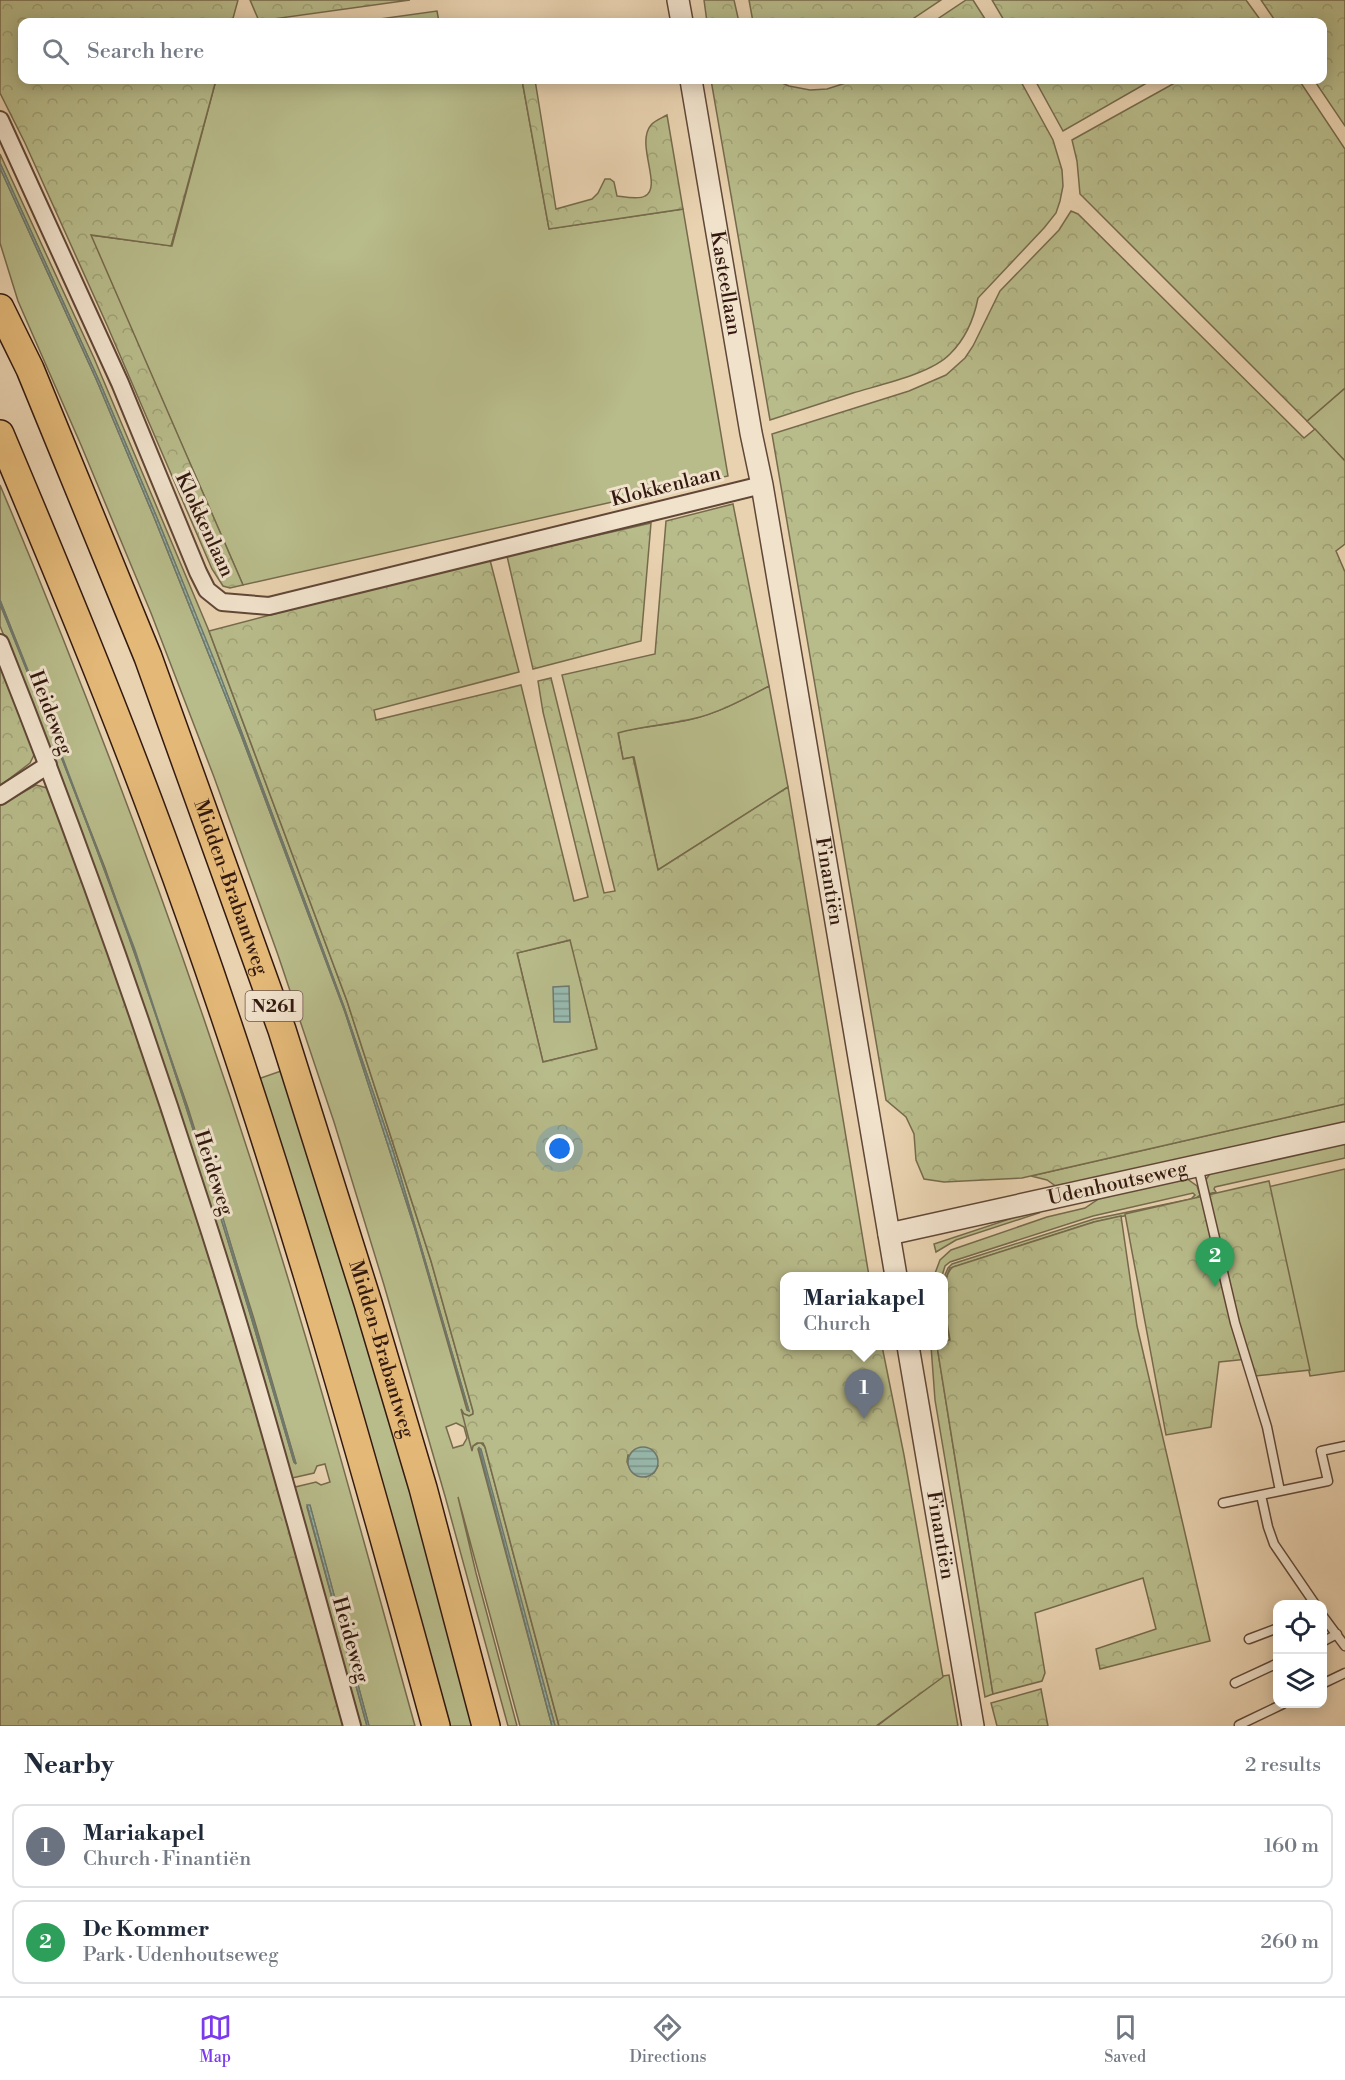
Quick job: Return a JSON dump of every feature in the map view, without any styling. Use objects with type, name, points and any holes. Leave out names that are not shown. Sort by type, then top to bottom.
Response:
[{"type":"highway","name":"Midden-Brabantweg","points":[[0,308],[30,369],[148,657],[282,1030],[368,1303],[419,1477],[486,1726]]},
{"type":"highway","name":"N261","points":[[0,434],[101,674],[162,837],[232,1036],[319,1310],[436,1726]]},
{"type":"street","points":[[678,0],[680,18]]},
{"type":"street","name":"Kasteellaan","points":[[692,84],[751,433],[762,484]]},
{"type":"street","name":"Klokkenlaan","points":[[0,120],[91,318],[198,572],[207,590],[222,602],[269,606],[762,484]]},
{"type":"street","name":"Finantiën","points":[[762,484],[895,1272]]},
{"type":"street","name":"Heideweg","points":[[0,643],[48,765],[151,1050],[200,1200],[258,1389],[352,1726]]},
{"type":"street","points":[[0,796],[48,765]]},
{"type":"street","name":"Udenhoutseweg","points":[[889,1234],[1345,1133]]},
{"type":"street","name":"Finantiën","points":[[909,1350],[974,1726]]},
{"type":"lane","points":[[1198,1166],[1234,1323],[1267,1427],[1280,1491]]},
{"type":"lane","points":[[1223,1503],[1328,1481],[1321,1451],[1345,1446]]},
{"type":"lane","points":[[1261,1495],[1274,1544],[1312,1600]]},
{"type":"lane","points":[[1327,1621],[1345,1646]]},
{"type":"lane","points":[[1249,1639],[1273,1630]]},
{"type":"lane","points":[[1327,1640],[1336,1634]]},
{"type":"lane","points":[[1235,1683],[1273,1665]]},
{"type":"lane","points":[[1327,1682],[1345,1673]]},
{"type":"lane","points":[[1239,1725],[1275,1708]]},
{"type":"green space","points":[[0,0],[238,0],[233,18],[18,18],[18,84],[215,84],[171,246],[91,235],[243,585],[230,588],[223,586],[212,569],[107,325],[0,93]]},
{"type":"green space","points":[[250,0],[410,0],[281,18],[258,18]]},
{"type":"green space","points":[[704,0],[734,0],[738,18],[706,18]]},
{"type":"green space","points":[[749,0],[941,0],[914,18],[752,18]]},
{"type":"green space","points":[[966,0],[973,0],[984,18],[939,18]]},
{"type":"green space","points":[[992,0],[1246,0],[1259,18],[1003,18]]},
{"type":"green space","points":[[1261,0],[1345,0],[1345,126],[1317,84],[1327,84],[1327,18],[1273,18]]},
{"type":"green space","points":[[437,11],[438,18],[387,18]]},
{"type":"green space","points":[[215,84],[523,84],[549,229],[683,209],[728,476],[243,585],[90,235],[172,246]]},
{"type":"green space","points":[[523,84],[536,84],[556,209],[592,199],[605,179],[614,182],[617,196],[636,198],[645,196],[650,191],[651,184],[647,133],[653,123],[667,115],[683,209],[549,229]]},
{"type":"green space","points":[[712,84],[784,84],[810,90],[827,89],[843,84],[1022,84],[1053,140],[1062,170],[1063,186],[1060,201],[1056,213],[1044,228],[978,298],[971,321],[955,348],[941,361],[918,373],[770,420]]},
{"type":"green space","points":[[1037,84],[1145,84],[1063,131]]},
{"type":"green space","points":[[1173,84],[1302,84],[1345,149],[1345,388],[1307,421],[1080,194],[1077,161],[1072,140]]},
{"type":"green space","points":[[0,154],[94,358],[209,631],[347,1001],[431,1261],[473,1411],[473,1414],[469,1416],[464,1414],[473,1446],[480,1442],[485,1447],[559,1726],[555,1726],[479,1448],[552,1726],[520,1726],[458,1497],[517,1726],[508,1726],[384,1285],[334,1122],[278,955],[214,777],[151,613],[18,301],[0,243],[0,168],[97,381],[241,735],[345,1012],[415,1229],[469,1411],[393,1151],[344,1007],[233,709],[100,383],[0,163]],"holes":[[[456,1423],[464,1427],[467,1438],[463,1445],[453,1448],[446,1427]]]},
{"type":"green space","points":[[1071,211],[1078,214],[1304,438],[1315,429],[1345,461],[1345,544],[1336,551],[1345,572],[1345,1104],[1022,1178],[944,1182],[924,1179],[916,1160],[914,1134],[906,1117],[886,1100],[772,434],[909,391],[946,375],[965,358],[973,346],[1000,291],[1059,230]]},
{"type":"green space","points":[[1345,388],[1345,461],[1307,421]]},
{"type":"green space","points":[[0,485],[107,751],[173,930],[235,1110],[304,1331],[415,1726],[369,1726],[310,1506],[307,1507],[367,1726],[358,1726],[50,752],[0,626],[0,604],[128,933],[105,868],[0,600]],"holes":[[[153,1008],[188,1108],[254,1319],[296,1464]],[[325,1464],[330,1482],[321,1485],[316,1482],[295,1487],[292,1478],[314,1473],[317,1466]]]},
{"type":"green space","points":[[733,504],[769,686],[712,713],[618,733],[623,759],[633,757],[658,870],[788,787],[868,1272],[780,1272],[780,1350],[883,1350],[904,1455],[943,1677],[876,1726],[559,1726],[483,1443],[477,1443],[473,1446],[472,1451],[461,1409],[469,1416],[473,1414],[473,1411],[431,1261],[347,1001],[209,631],[490,560],[519,672],[374,710],[376,720],[521,685],[574,901],[588,897],[543,712],[538,681],[551,678],[604,893],[615,891],[562,675],[655,654],[666,521]],"holes":[[[570,940],[597,1049],[543,1062],[517,953]],[[628,1455],[658,1466],[654,1473],[646,1477],[630,1469],[627,1462]]]},
{"type":"green space","points":[[651,523],[641,641],[533,669],[507,556]]},
{"type":"green space","points":[[0,661],[35,753],[30,763],[0,786]]},
{"type":"green space","points":[[769,686],[788,787],[658,870],[634,757],[623,759],[618,732],[673,723],[712,713]]},
{"type":"green space","points":[[36,785],[47,788],[50,792],[145,1053],[244,1366],[345,1726],[0,1726],[0,805]]},
{"type":"green space","points":[[571,940],[597,1049],[543,1062],[517,953]]},
{"type":"green space","points":[[284,1070],[383,1397],[475,1726],[447,1726],[258,1079]]},
{"type":"green space","points":[[1345,1104],[1345,1123],[1057,1187],[1047,1180],[1031,1176]]},
{"type":"green space","points":[[1345,1142],[1345,1158],[1215,1187],[1216,1192],[1208,1194],[1205,1181],[1211,1172]]},
{"type":"green space","points":[[1345,1169],[1345,1371],[1310,1376],[1268,1187]]},
{"type":"green space","points":[[1186,1178],[1197,1186],[1200,1195],[1195,1199],[1149,1211],[1094,1222],[950,1268],[948,1273],[948,1268],[952,1264],[1094,1219],[1191,1199],[1195,1195],[1193,1193],[1093,1216],[950,1262],[945,1266],[943,1272],[936,1272],[940,1260],[951,1250],[1047,1217],[1085,1208],[1100,1198]]},
{"type":"green space","points":[[1269,1181],[1310,1370],[1255,1376],[1248,1359],[1219,1362],[1211,1427],[1166,1435],[1125,1214]]},
{"type":"green space","points":[[1038,1212],[956,1240],[936,1252],[934,1244]]},
{"type":"green space","points":[[1121,1216],[1137,1326],[1210,1641],[1100,1669],[1096,1649],[1156,1629],[1143,1578],[1035,1613],[1045,1673],[1042,1681],[993,1694],[938,1350],[948,1350],[948,1341],[950,1340],[948,1275],[953,1267],[1094,1222]]},
{"type":"green space","points":[[931,1350],[938,1350],[993,1694],[985,1697],[935,1400]]},
{"type":"green space","points":[[949,1675],[958,1726],[877,1726],[943,1676]]},
{"type":"green space","points":[[1041,1689],[1048,1726],[997,1726],[991,1703]]},
{"type":"water","points":[[0,163],[100,383],[217,667],[344,1007],[393,1151],[469,1411],[415,1229],[345,1012],[241,735],[97,381],[0,168]]},
{"type":"water","points":[[0,600],[59,748],[135,950],[220,1208],[296,1464],[145,983],[93,840]]},
{"type":"water","points":[[569,986],[570,1022],[554,1022],[553,987]]},
{"type":"water","points":[[643,1447],[654,1451],[658,1462],[654,1473],[643,1477],[632,1473],[628,1462],[632,1451]]},
{"type":"water","points":[[479,1448],[481,1449],[555,1726],[552,1726]]},
{"type":"water","points":[[307,1505],[310,1505],[369,1726],[367,1726]]},
{"type":"place","name":"De Kommer","points":[[1215,1287]]},
{"type":"place","name":"Mariakapel","points":[[864,1419]]}]
